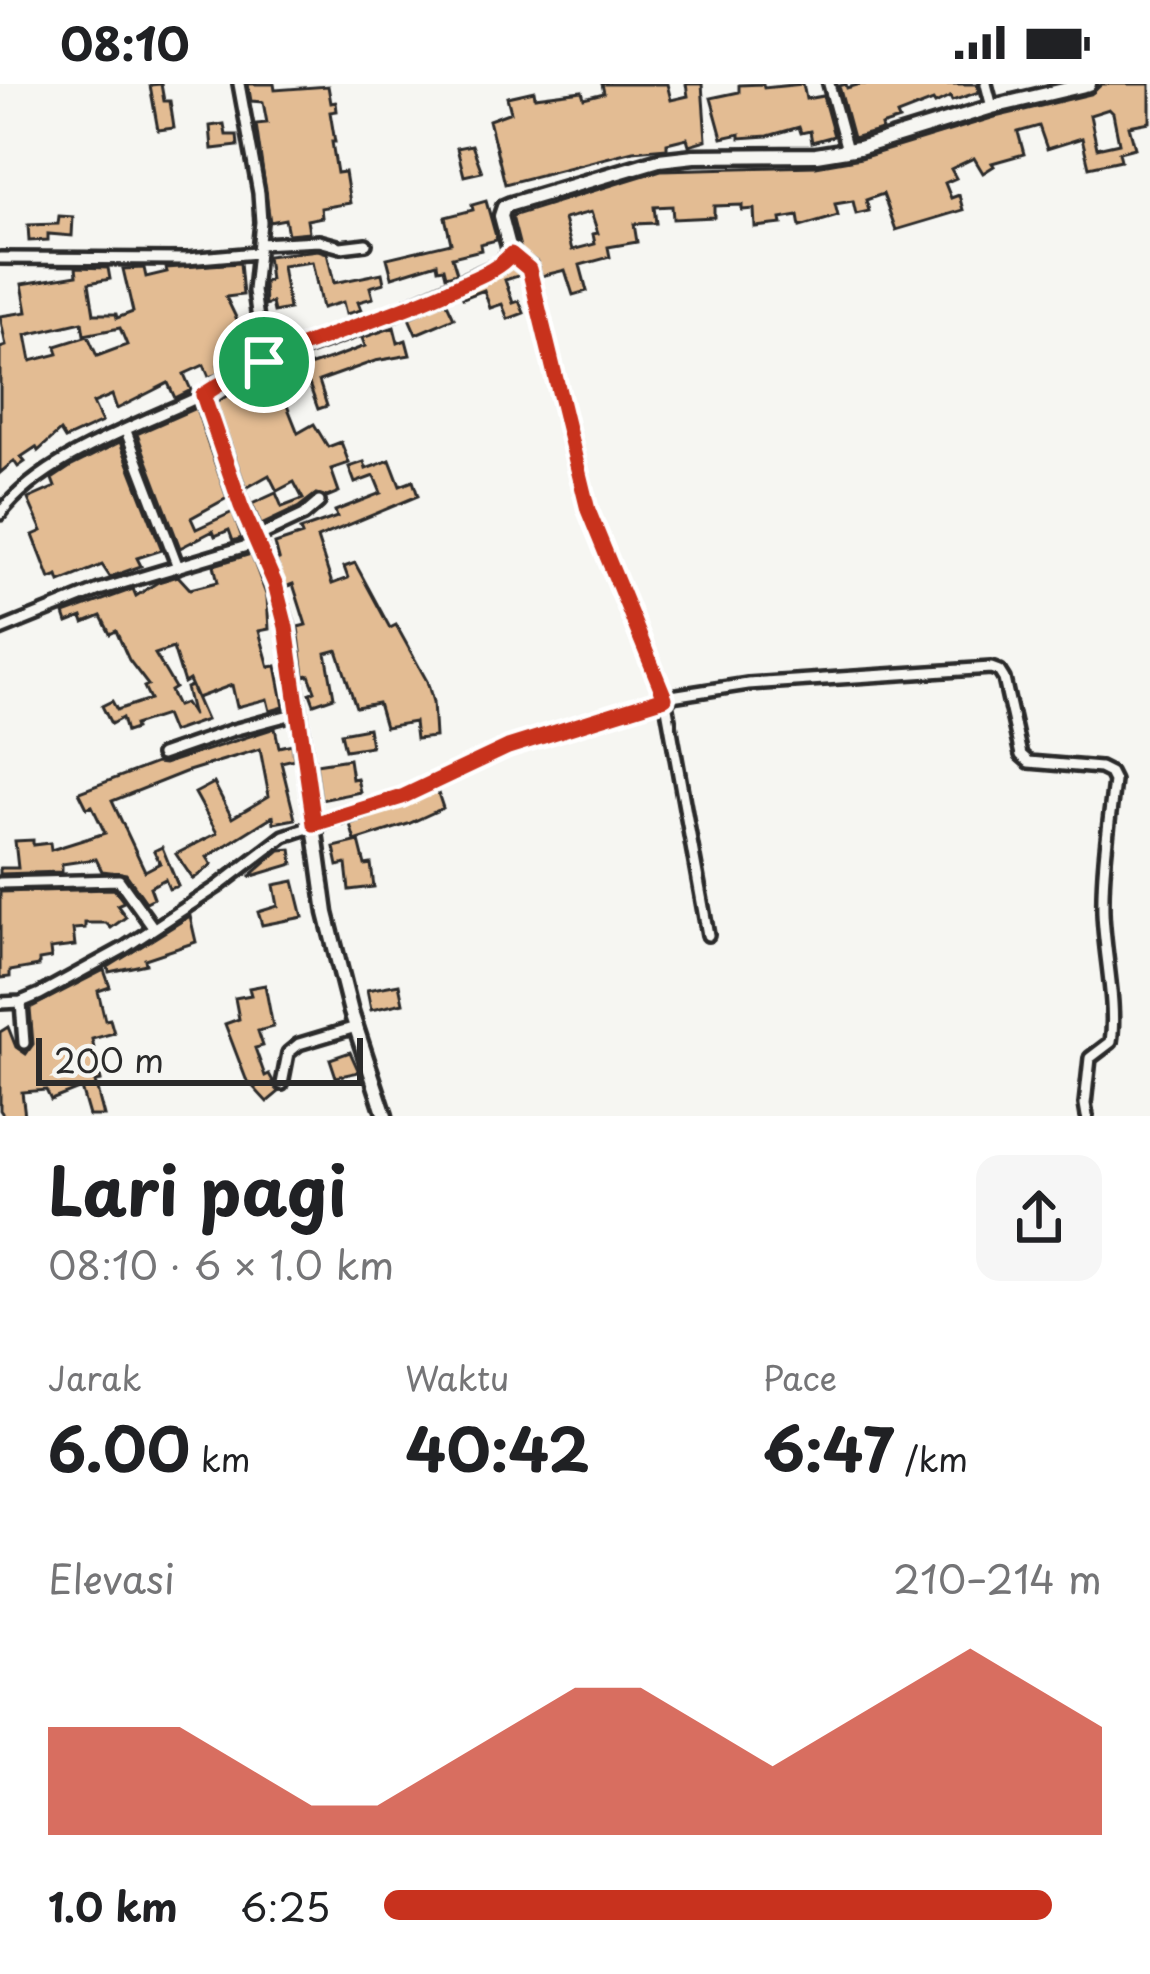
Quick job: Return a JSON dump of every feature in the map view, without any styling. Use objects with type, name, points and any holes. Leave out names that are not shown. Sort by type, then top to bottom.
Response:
[{"type":"street","points":[[239,84],[259,193],[257,332],[264,362]]},
{"type":"street","points":[[829,84],[847,150]]},
{"type":"street","points":[[986,84],[992,106]]},
{"type":"street","points":[[708,934],[665,698],[588,510],[529,269],[511,254],[502,209],[550,191],[677,158],[847,150],[992,106],[1089,84]]},
{"type":"street","points":[[0,258],[187,259],[320,241],[341,247],[366,244]]},
{"type":"street","points":[[0,514],[30,485],[126,431],[264,362],[441,294],[498,266],[511,254]]},
{"type":"street","points":[[203,395],[211,427],[275,584],[286,627],[326,913],[385,1116]]},
{"type":"street","points":[[126,431],[178,567]]},
{"type":"street","points":[[0,630],[99,590],[256,540],[320,502]]},
{"type":"street","points":[[0,1003],[21,1002],[124,948],[284,836],[402,797],[508,747],[665,698],[748,685],[991,668],[1004,679],[1021,755],[1029,762],[1100,768],[1110,772],[1114,781],[1103,907],[1114,1022],[1111,1042],[1090,1058],[1087,1116]]},
{"type":"street","points":[[161,755],[297,713]]},
{"type":"street","points":[[0,883],[119,880],[152,926]]},
{"type":"street","points":[[21,1002],[24,1042]]},
{"type":"street","points":[[282,1084],[287,1053],[299,1044],[356,1027]]},
{"type":"building","points":[[161,84],[164,101],[170,101],[174,128],[158,130],[150,85]]},
{"type":"building","points":[[248,84],[274,84],[275,90],[328,86],[331,103],[336,102],[337,111],[330,112],[332,142],[337,173],[345,172],[350,203],[321,208],[322,217],[307,220],[309,232],[288,234],[285,219],[270,222],[256,124],[267,123],[263,102],[251,101]]},
{"type":"building","points":[[602,84],[667,84],[671,100],[688,96],[686,84],[702,84],[706,140],[689,145],[687,138],[667,143],[667,148],[633,151],[505,184],[489,120],[511,112],[507,97],[534,91],[535,97],[582,91],[584,98],[604,93]]},
{"type":"building","points":[[763,84],[764,88],[803,84],[806,99],[823,96],[834,136],[812,142],[810,131],[801,133],[799,127],[768,136],[722,138],[711,98],[739,92],[739,85]]},
{"type":"building","points":[[846,84],[847,88],[977,84],[979,92],[952,101],[950,97],[933,101],[897,115],[899,120],[881,126],[882,130],[853,138],[839,86]]},
{"type":"building","points":[[1102,84],[1150,84],[1150,122],[1129,126],[1135,148],[1119,152],[1121,160],[1089,167],[1082,138],[1047,149],[1039,126],[1018,132],[1024,154],[992,163],[983,173],[974,158],[951,169],[956,178],[945,183],[951,198],[959,195],[963,210],[896,230],[883,194],[866,200],[869,211],[856,214],[853,201],[835,204],[838,216],[800,227],[798,216],[781,219],[782,224],[755,227],[754,209],[742,210],[742,205],[714,206],[714,217],[673,219],[672,206],[654,207],[656,223],[634,224],[637,242],[608,247],[610,257],[580,265],[587,291],[573,295],[565,270],[541,276],[537,262],[521,251],[512,216],[661,170],[816,166],[861,158],[1091,94]],"holes":[[[1109,109],[1119,143],[1097,148],[1090,115]],[[591,212],[598,233],[593,234],[595,244],[572,250],[564,219]]]},
{"type":"building","points":[[224,124],[226,135],[237,135],[238,146],[212,149],[210,126]]},
{"type":"building","points":[[472,145],[482,172],[464,176],[457,148]]},
{"type":"building","points":[[486,201],[497,240],[480,244],[481,250],[452,257],[457,273],[446,276],[437,263],[392,277],[387,258],[451,243],[445,217],[473,210],[472,205]]},
{"type":"building","points":[[59,216],[73,217],[72,236],[48,234],[48,240],[29,241],[28,225],[58,224]]},
{"type":"building","points":[[327,253],[334,283],[382,273],[384,283],[370,287],[373,298],[358,302],[361,310],[346,314],[343,302],[322,308],[312,262],[282,266],[289,309],[274,312],[272,303],[265,305],[264,282],[270,280],[267,256]]},
{"type":"building","points":[[240,263],[243,295],[226,297],[245,336],[235,340],[241,357],[218,365],[221,373],[209,377],[204,365],[184,374],[191,390],[175,398],[168,383],[117,409],[112,395],[93,403],[102,422],[65,439],[60,431],[38,451],[36,447],[21,457],[25,462],[18,467],[14,461],[0,473],[0,348],[6,346],[0,316],[27,312],[22,284],[77,275],[76,267],[108,268],[110,279],[89,283],[94,314],[116,314],[117,318],[133,312],[123,269],[144,268],[146,277],[167,272],[166,268]],"holes":[[[82,322],[84,335],[120,328],[127,345],[97,356],[88,336],[56,346],[58,354],[31,361],[26,335]]]},
{"type":"building","points":[[512,267],[521,275],[505,280],[513,303],[519,301],[524,313],[508,319],[502,304],[490,308],[484,290],[463,298],[461,294]]},
{"type":"building","points":[[446,301],[454,318],[416,334],[409,318]]},
{"type":"building","points":[[394,327],[398,343],[406,340],[410,355],[375,361],[319,381],[327,406],[318,409],[309,384],[282,393],[298,433],[314,424],[328,447],[341,442],[349,463],[331,469],[339,492],[327,497],[316,494],[261,525],[252,504],[276,493],[282,507],[303,499],[294,482],[277,491],[269,475],[246,488],[216,403],[241,386],[271,376],[269,371],[298,361],[300,369],[333,358],[365,346],[362,338]]},
{"type":"building","points":[[196,408],[227,498],[191,518],[196,529],[233,512],[242,538],[233,541],[229,530],[215,536],[213,531],[180,548],[137,434]]},
{"type":"building","points":[[120,442],[162,550],[137,558],[141,566],[110,577],[102,565],[60,582],[58,576],[50,579],[33,535],[42,531],[28,499],[55,487],[52,479],[70,467]]},
{"type":"building","points":[[390,460],[400,486],[413,481],[418,496],[317,538],[332,584],[348,578],[344,567],[355,563],[390,628],[396,625],[427,681],[435,737],[416,739],[414,722],[385,727],[378,703],[356,707],[337,650],[326,653],[334,697],[314,704],[310,693],[315,691],[309,675],[304,676],[298,627],[306,625],[293,584],[285,587],[276,560],[275,544],[337,517],[335,511],[381,493],[374,476],[355,483],[349,467],[364,462],[366,469]]},
{"type":"building","points":[[251,554],[267,597],[269,629],[259,631],[269,667],[276,666],[284,707],[270,711],[267,699],[237,707],[232,685],[197,698],[189,680],[184,683],[173,648],[155,654],[175,688],[170,691],[177,706],[185,703],[193,716],[186,688],[191,686],[206,720],[172,732],[165,715],[126,732],[122,718],[111,724],[102,706],[112,701],[117,710],[150,699],[144,687],[148,685],[129,660],[116,631],[110,634],[101,616],[67,623],[64,614],[133,589],[136,596],[178,576],[190,589],[218,582],[214,565]]},
{"type":"building","points":[[275,728],[279,747],[292,744],[294,759],[281,762],[295,819],[274,823],[273,816],[207,857],[212,865],[193,879],[176,854],[217,833],[195,793],[214,783],[232,818],[269,796],[260,749],[112,801],[145,871],[160,863],[154,851],[162,847],[178,886],[169,889],[165,879],[150,887],[154,898],[146,902],[126,874],[102,871],[96,859],[62,864],[62,872],[0,874],[0,868],[18,868],[15,841],[50,843],[51,850],[105,833],[79,792],[156,763]]},
{"type":"building","points":[[368,728],[371,746],[345,750],[341,733]]},
{"type":"building","points":[[349,759],[360,792],[321,800],[316,764]]},
{"type":"building","points":[[437,790],[443,808],[355,841],[350,824]]},
{"type":"building","points":[[359,841],[365,865],[371,864],[374,887],[349,890],[346,864],[338,866],[334,847]]},
{"type":"building","points":[[291,849],[293,864],[249,877],[280,850]]},
{"type":"building","points":[[294,881],[303,917],[262,925],[258,912],[278,906],[274,885]]},
{"type":"building","points":[[114,889],[124,902],[117,905],[126,917],[111,928],[106,923],[85,923],[85,928],[73,929],[75,946],[50,949],[51,958],[39,960],[39,966],[10,971],[10,977],[0,978],[0,892]]},
{"type":"building","points":[[190,916],[196,942],[145,959],[146,964],[109,972],[108,967]]},
{"type":"building","points":[[104,970],[110,987],[98,991],[105,1020],[110,1019],[114,1033],[92,1039],[101,1081],[95,1082],[104,1116],[89,1116],[81,1088],[51,1100],[46,1090],[22,1092],[25,1116],[4,1116],[0,1110],[0,1032],[8,1027],[16,1047],[26,1054],[33,1044],[30,1008]]},
{"type":"building","points":[[399,984],[403,1003],[371,1010],[367,990]]},
{"type":"building","points":[[265,985],[273,1027],[258,1031],[263,1046],[255,1048],[265,1076],[269,1074],[279,1092],[267,1102],[246,1079],[225,1024],[239,1019],[235,998],[251,995],[249,988]]},
{"type":"building","points":[[350,1052],[359,1072],[336,1077],[330,1059]]},
{"type":"route","points":[[511,254],[522,260],[545,325],[588,510],[665,698],[508,747],[402,797],[314,824],[286,627],[275,584],[241,506],[203,395],[264,362],[441,294],[498,266],[511,254]]}]
